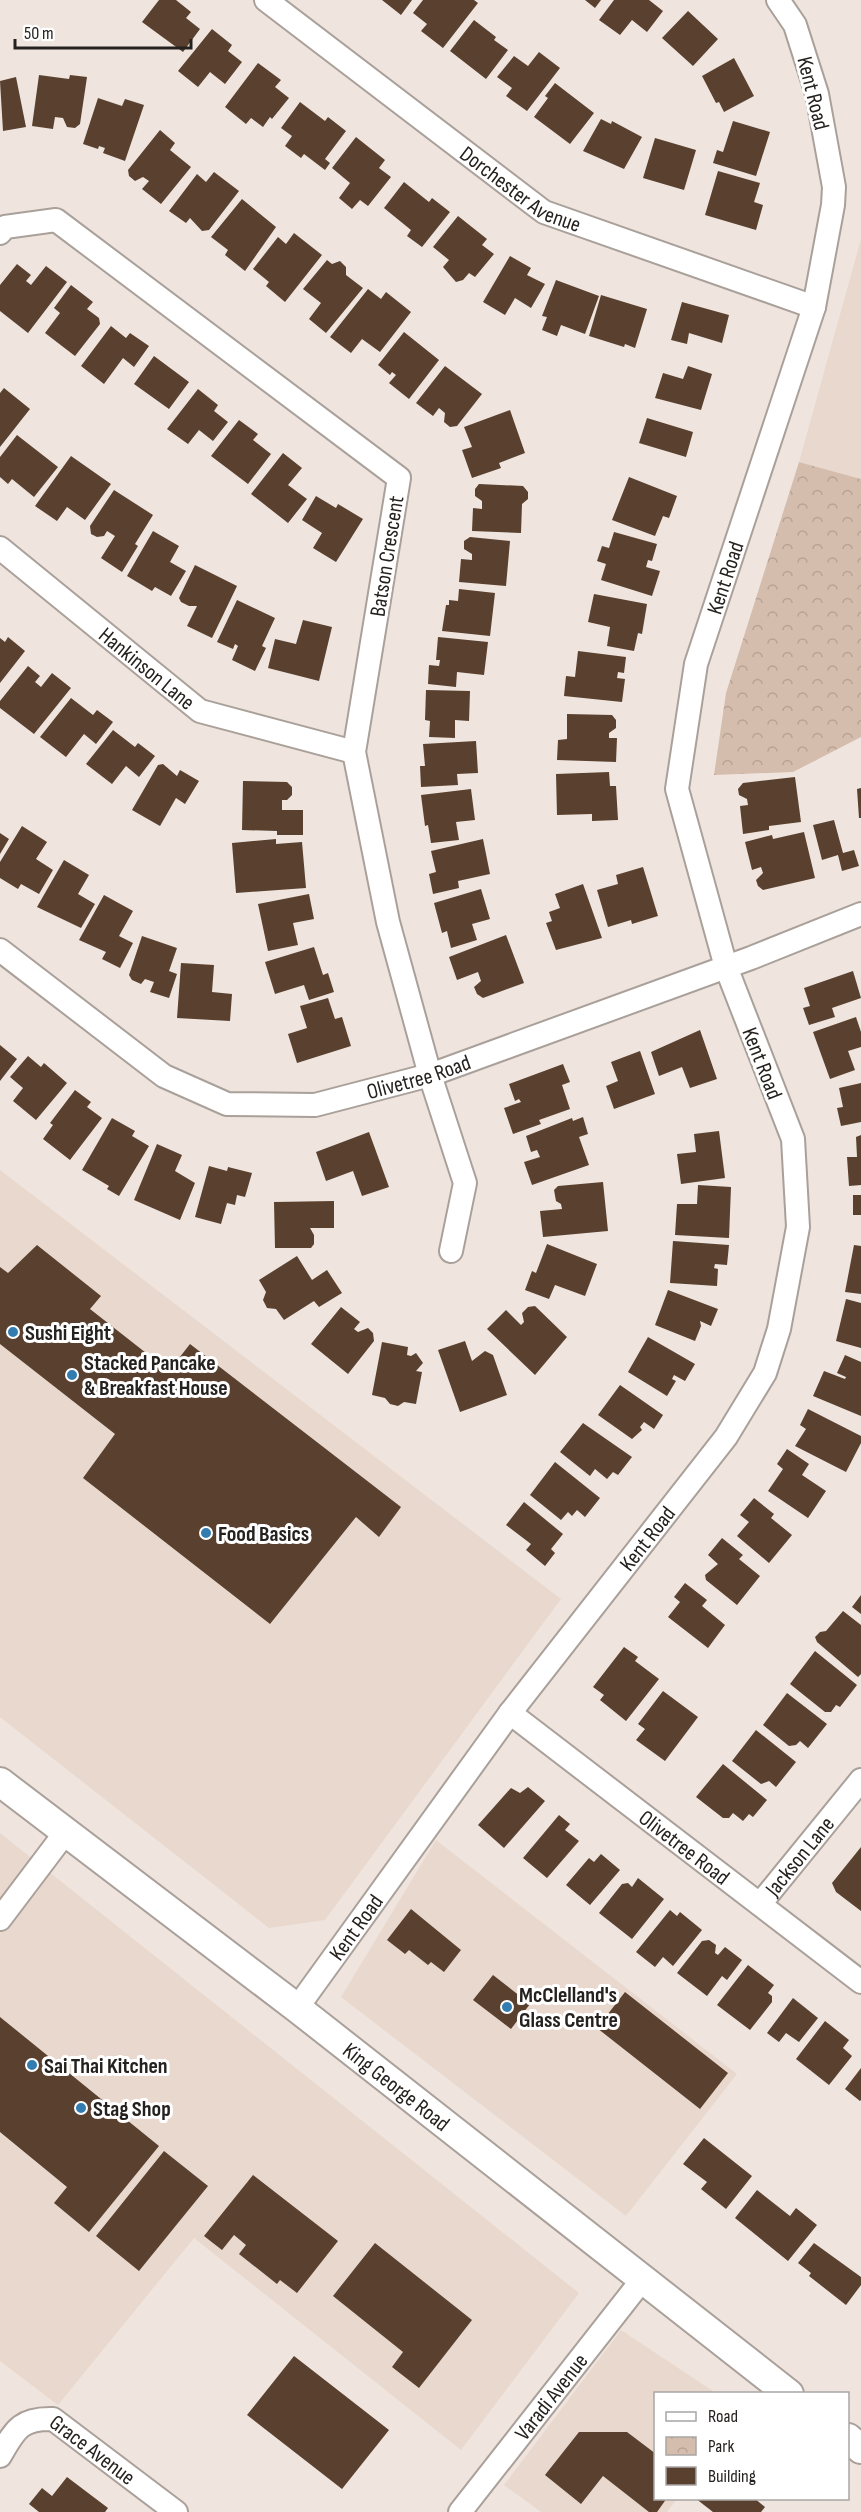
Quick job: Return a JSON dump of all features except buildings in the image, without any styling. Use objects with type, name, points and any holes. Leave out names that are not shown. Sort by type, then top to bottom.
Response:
[{"type":"main road","name":"King George Road","points":[[0,1782],[297,2008],[786,2392]]},
{"type":"main road","points":[[849,2439],[861,2449]]},
{"type":"street","name":"Dorchester Avenue","points":[[266,0],[544,212],[814,307]]},
{"type":"street","name":"Kent Road","points":[[297,2008],[510,1713],[726,1437],[765,1373],[779,1329],[798,1227],[793,1138],[726,967],[677,789],[696,664],[814,307],[833,205],[834,187],[817,94],[795,25],[778,0]]},
{"type":"street","name":"Batson Crescent","points":[[0,233],[5,227],[56,220],[399,478],[354,752],[388,922],[430,1075],[465,1183],[451,1251]]},
{"type":"street","name":"Hankinson Lane","points":[[0,548],[200,711],[354,752]]},
{"type":"street","name":"Olivetree Road","points":[[0,950],[164,1076],[227,1104],[315,1105],[430,1075],[726,967],[861,914]]},
{"type":"street","name":"Olivetree Road","points":[[510,1713],[861,1982]]},
{"type":"street","name":"Jackson Lane","points":[[760,1904],[861,1780]]},
{"type":"street","points":[[0,1919],[65,1833]]},
{"type":"street","name":"Varadi Avenue","points":[[460,2512],[642,2280]]},
{"type":"street","name":"Grace Avenue","points":[[0,2456],[16,2428],[36,2418],[53,2419],[176,2512]]},
{"type":"shaded area","points":[[861,239],[861,479],[799,462]]},
{"type":"shaded area","points":[[0,1170],[561,1599],[325,1920],[269,1928],[0,1717]]},
{"type":"shaded area","points":[[0,1833],[579,2293],[461,2450],[194,2238],[58,2405],[0,2361]]},
{"type":"shaded area","points":[[436,1840],[737,2074],[626,2216],[341,1997]]},
{"type":"shaded area","points":[[621,2330],[714,2392],[654,2392],[654,2500],[676,2500],[667,2512],[541,2512],[504,2485]]},
{"type":"green space","points":[[799,462],[861,479],[861,737],[793,772],[714,775],[726,693]]},
{"type":"place","name":"Sushi Eight","points":[[13,1332]]},
{"type":"place","name":"Stacked Pancake & Breakfast House","points":[[72,1375]]},
{"type":"place","name":"Food Basics","points":[[206,1533]]},
{"type":"place","name":"McClelland's Glass Centre","points":[[507,2007]]},
{"type":"place","name":"Sai Thai Kitchen","points":[[32,2065]]},
{"type":"place","name":"Stag Shop","points":[[81,2108]]}]
